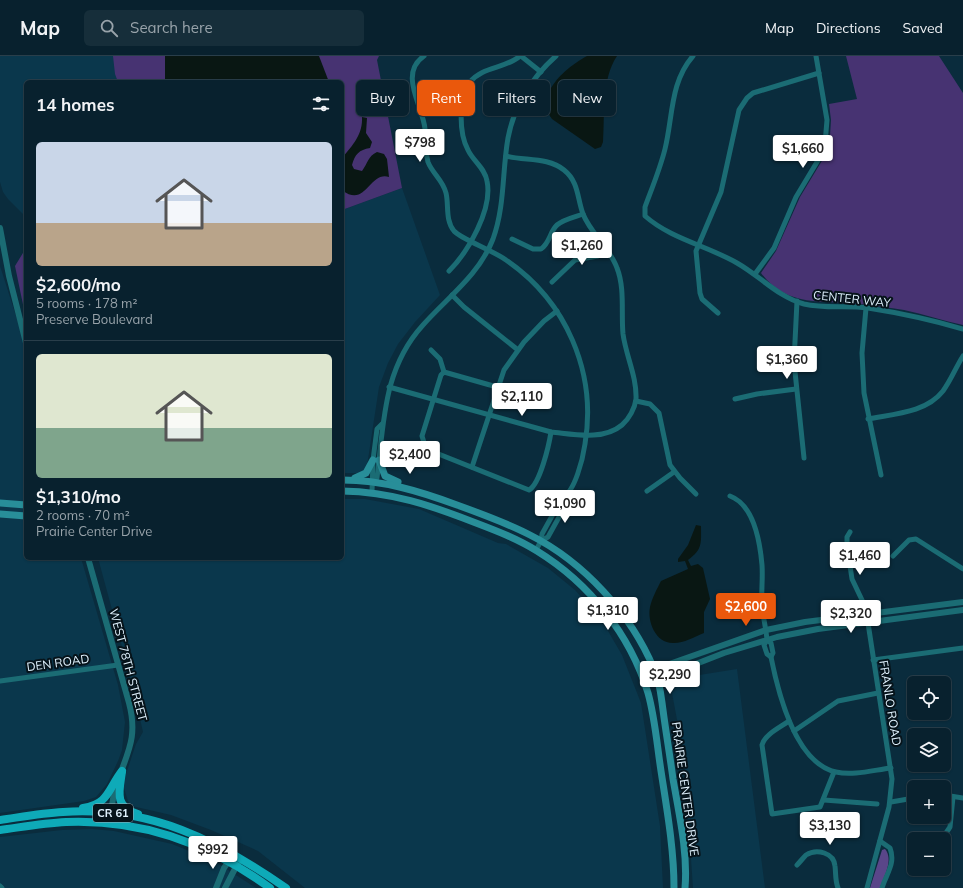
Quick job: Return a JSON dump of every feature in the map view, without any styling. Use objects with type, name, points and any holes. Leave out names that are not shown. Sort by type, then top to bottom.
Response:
[{"type":"main road","points":[[345,480],[361,477],[376,460],[382,471],[389,479],[413,486],[434,497]]},
{"type":"main road","name":"PRAIRIE CENTER DRIVE","points":[[345,480],[373,481],[397,485],[503,522],[541,541],[578,568],[606,596],[635,632],[655,670],[658,679],[683,851],[685,888]]},
{"type":"main road","name":"PRAIRIE CENTER DRIVE","points":[[344,491],[372,492],[408,498],[431,505],[514,539],[536,550],[559,566],[582,586],[603,608],[623,638],[641,674],[650,702],[674,865],[674,888]]},
{"type":"main road","points":[[0,503],[24,504]]},
{"type":"main road","points":[[0,514],[24,516]]},
{"type":"main road","points":[[63,812],[93,807],[101,803],[106,798],[114,782],[122,771]]},
{"type":"main road","points":[[122,771],[119,793],[123,805],[129,810],[151,816],[158,821]]},
{"type":"main road","name":"CR 61","points":[[0,820],[63,812],[111,813],[158,821],[203,837],[238,856],[286,888]]},
{"type":"main road","name":"CR 61","points":[[0,830],[66,822],[111,823],[165,834],[203,848],[229,861],[270,888]]},
{"type":"street","points":[[424,56],[417,64],[412,80],[413,88],[423,116],[426,156],[429,164],[444,186],[450,226],[459,236],[488,249],[519,269],[533,281],[557,311],[574,344],[583,374],[587,398],[586,435],[579,468],[567,496],[568,501],[548,538],[541,541],[536,550]]},
{"type":"street","points":[[449,271],[458,262],[471,241],[485,208],[488,187],[485,174],[471,156],[464,140],[461,105],[462,97],[470,82],[479,74],[490,69],[508,65],[521,56],[540,72]]},
{"type":"street","points":[[372,492],[373,481],[376,478],[376,460],[389,387],[397,365],[412,339],[423,325],[468,279],[488,249],[498,224],[501,209],[506,156],[512,121],[527,89],[540,72],[556,56]]},
{"type":"street","name":"CENTER WAY","points":[[693,56],[682,72],[676,86],[665,148],[644,211],[646,216],[656,223],[736,262],[755,274],[779,293],[796,301],[820,307],[866,308],[919,317],[963,329]]},
{"type":"street","points":[[755,274],[774,248],[796,197],[824,149],[827,132],[827,120],[816,56]]},
{"type":"street","points":[[718,313],[702,299],[695,254],[720,192],[736,117],[742,104],[753,93],[819,73]]},
{"type":"street","points":[[389,387],[488,416],[551,432],[586,435],[605,434],[617,428],[626,420],[636,401],[635,384],[623,334],[620,274],[607,250],[583,214],[575,184],[565,171],[555,165],[541,161],[506,156]]},
{"type":"street","points":[[512,239],[533,248],[541,249],[552,236],[555,226],[564,220],[583,214]]},
{"type":"street","points":[[0,228],[9,276],[24,335]]},
{"type":"street","points":[[552,282],[575,260],[598,256],[607,250]]},
{"type":"street","points":[[452,295],[478,320],[518,350]]},
{"type":"street","points":[[796,301],[794,358],[804,458]]},
{"type":"street","points":[[866,308],[862,370],[868,419],[880,475]]},
{"type":"street","points":[[472,467],[497,387],[504,370],[518,350],[544,321],[557,311]]},
{"type":"street","points":[[431,350],[440,358],[444,372]]},
{"type":"street","points":[[868,419],[914,410],[930,403],[943,390],[963,356]]},
{"type":"street","points":[[444,372],[497,387]]},
{"type":"street","points":[[444,372],[439,377],[422,436],[423,444],[429,451],[530,490],[541,470],[551,432]]},
{"type":"street","points":[[735,399],[757,394],[796,389]]},
{"type":"street","points":[[636,401],[650,404],[659,413],[668,457],[674,472],[696,494]]},
{"type":"street","points":[[647,491],[674,472]]},
{"type":"street","points":[[730,496],[738,498],[745,505],[755,530],[762,566],[762,605],[767,640],[764,645],[767,654],[771,657],[775,678],[789,721],[794,731],[813,759],[826,769],[834,772],[848,773],[891,768]]},
{"type":"street","name":"FRANLO ROAD","points":[[850,532],[847,538],[847,546],[852,579],[862,600],[868,623],[892,779],[890,802],[867,888]]},
{"type":"street","points":[[893,556],[909,540],[916,539],[963,569]]},
{"type":"street","name":"WEST 78TH STREET","points":[[89,560],[132,713],[134,731],[132,743],[115,790],[111,813],[111,823]]},
{"type":"street","points":[[641,674],[766,630],[805,622],[963,602]]},
{"type":"street","points":[[644,682],[658,679],[724,653],[767,640],[818,629],[963,610]]},
{"type":"street","points":[[873,660],[963,648]]},
{"type":"street","name":"DEN ROAD","points":[[0,681],[118,665]]},
{"type":"street","points":[[794,731],[838,701],[878,693]]},
{"type":"street","points":[[789,721],[774,731],[763,741],[762,745],[772,814],[815,809],[820,807],[834,772]]},
{"type":"street","points":[[947,832],[950,827],[953,797],[963,798]]},
{"type":"street","points":[[890,802],[907,799]]},
{"type":"street","points":[[824,800],[877,804]]},
{"type":"street","points":[[880,841],[890,848],[892,860],[891,867],[882,888]]},
{"type":"street","points":[[797,865],[806,855],[820,852],[826,853],[834,860],[835,879],[838,888]]},
{"type":"street","points":[[216,888],[220,876],[229,861],[238,856]]},
{"type":"street","points":[[225,888],[236,866],[238,856]]},
{"type":"shaded area","points":[[0,56],[117,56],[120,80],[24,80],[24,215],[8,199],[3,192],[0,182]]},
{"type":"shaded area","points":[[113,56],[379,56],[377,60],[381,80],[356,80],[356,116],[388,116],[402,188],[344,209],[344,80],[117,80]]},
{"type":"shaded area","points":[[165,56],[319,56],[328,80],[165,80]]},
{"type":"shaded area","points":[[587,56],[617,56],[612,65],[607,80],[558,80],[558,116],[604,116],[603,142],[601,147],[595,149],[552,119],[550,114],[550,91],[562,74]]},
{"type":"shaded area","points":[[846,56],[939,56],[963,93],[963,325],[904,310],[865,304],[819,302],[794,297],[782,292],[771,284],[761,273],[776,251],[800,197],[823,159],[830,136],[831,120],[829,104],[857,99]]},
{"type":"shaded area","points":[[362,117],[367,118],[366,133],[372,142],[370,148],[358,153],[352,165],[354,169],[362,171],[370,158],[377,152],[384,154],[387,159],[389,177],[377,179],[362,193],[350,195],[344,191],[344,155],[359,134]]},
{"type":"shaded area","points":[[402,188],[440,295],[415,322],[398,344],[388,363],[379,387],[367,466],[362,473],[344,473],[344,209]]},
{"type":"shaded area","points":[[24,251],[24,309],[15,266]]},
{"type":"shaded area","points":[[0,266],[24,341],[24,560],[82,560],[118,685],[125,722],[122,750],[118,761],[107,784],[96,797],[84,801],[0,813]]},
{"type":"shaded area","points":[[344,499],[365,499],[419,509],[498,543],[506,544],[548,568],[575,590],[601,619],[622,655],[641,703],[660,826],[663,888],[305,888],[258,851],[211,830],[171,815],[132,806],[128,801],[123,785],[136,744],[143,732],[132,683],[99,560],[344,560]]},
{"type":"shaded area","points":[[696,525],[701,526],[700,545],[699,549],[688,560],[691,566],[698,564],[703,568],[710,599],[704,612],[704,633],[682,642],[668,642],[662,640],[654,631],[649,613],[650,607],[661,581],[688,569],[685,561],[678,562],[678,559],[688,545]]},
{"type":"shaded area","points":[[737,669],[765,888],[693,888],[684,757],[672,693],[677,684],[687,677]]},
{"type":"shaded area","points":[[92,829],[114,831],[172,844],[214,861],[256,888],[0,888],[0,837],[62,830]]},
{"type":"shaded area","points":[[885,849],[889,858],[886,873],[880,888],[870,888],[882,850]]}]
